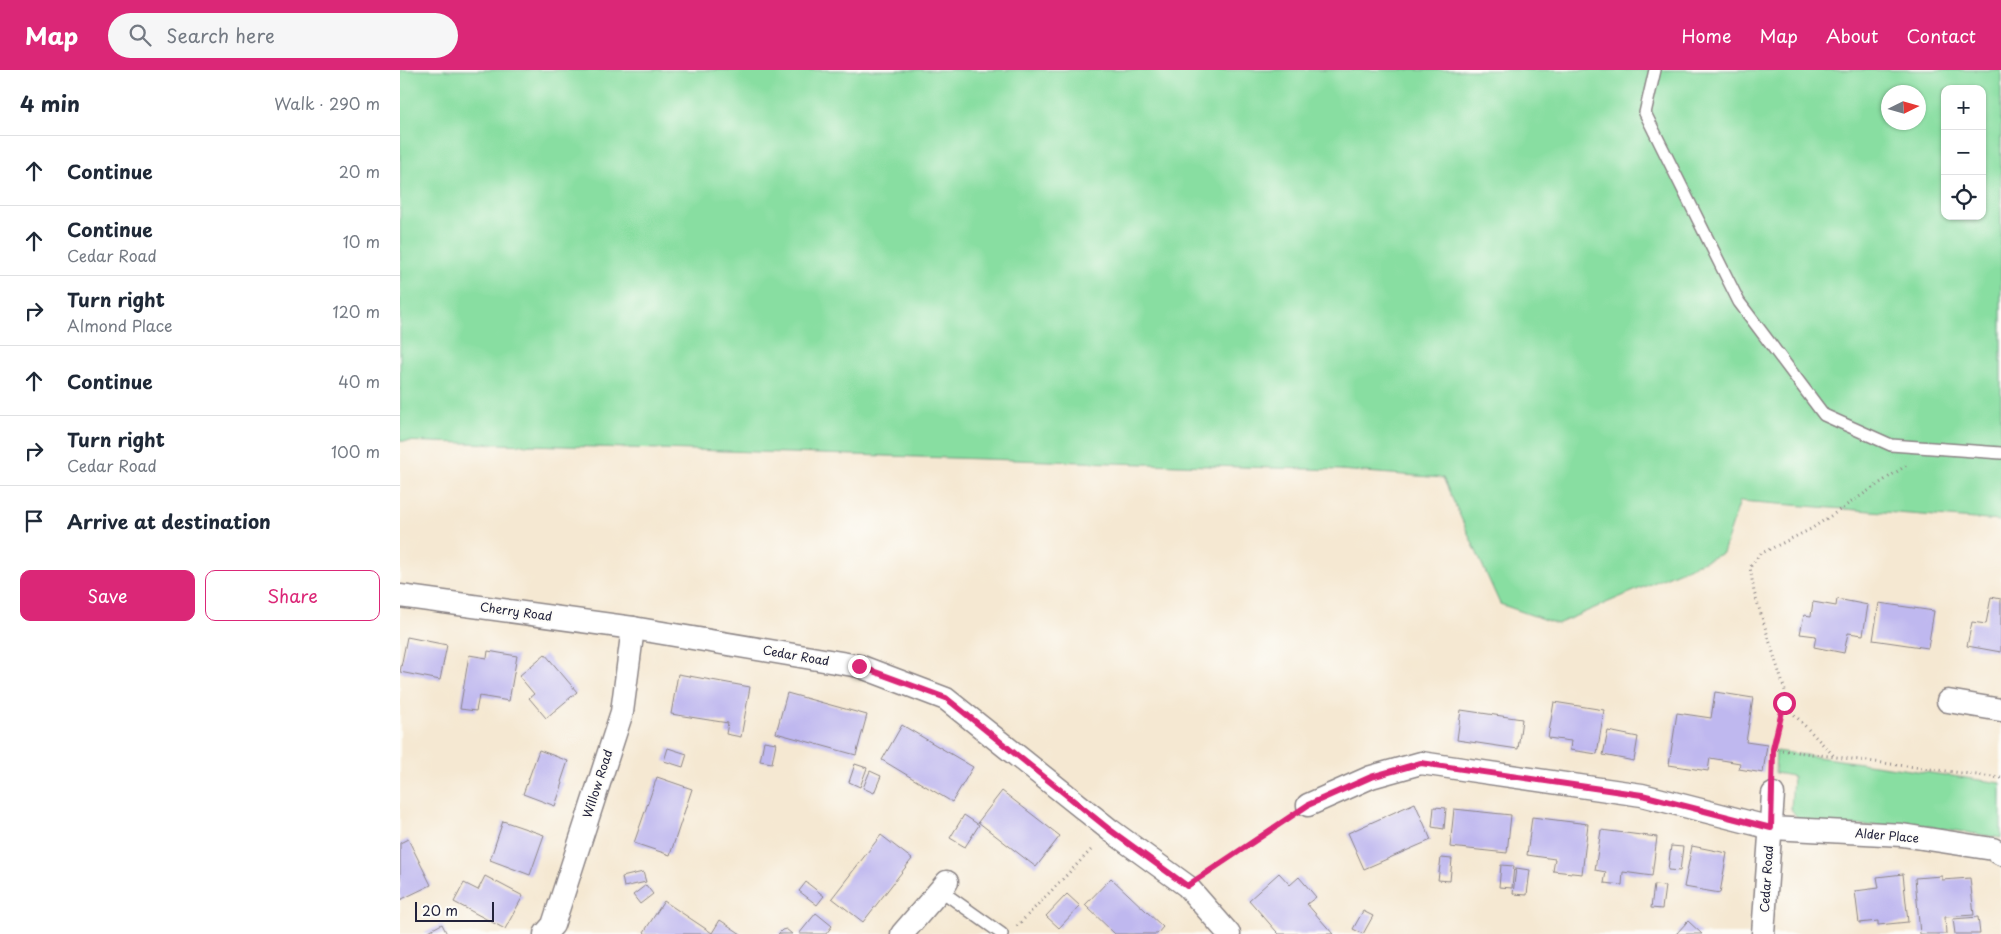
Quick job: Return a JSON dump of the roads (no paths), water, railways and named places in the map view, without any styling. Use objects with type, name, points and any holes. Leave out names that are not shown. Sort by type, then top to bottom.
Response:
[{"type":"street","name":"Cherry Road","points":[[400,596],[633,628]]},
{"type":"street","name":"Cedar Road","points":[[633,628],[859,666],[946,698],[1110,830],[1187,886],[1229,934]]},
{"type":"street","name":"Willow Road","points":[[554,931],[622,712],[633,628]]},
{"type":"street","points":[[1948,701],[2001,710]]},
{"type":"street","name":"Alder Place","points":[[1308,805],[1371,777],[1421,763],[1642,795],[1771,828],[1902,835],[1993,849],[2001,854]]},
{"type":"street","name":"Cedar Road","points":[[1763,934],[1773,794]]},
{"type":"street","points":[[902,934],[944,886]]},
{"type":"lane","points":[[1655,70],[1645,113],[1740,302],[1824,415],[1892,445],[2001,453]]},
{"type":"lane","points":[[944,886],[1002,934]]}]
